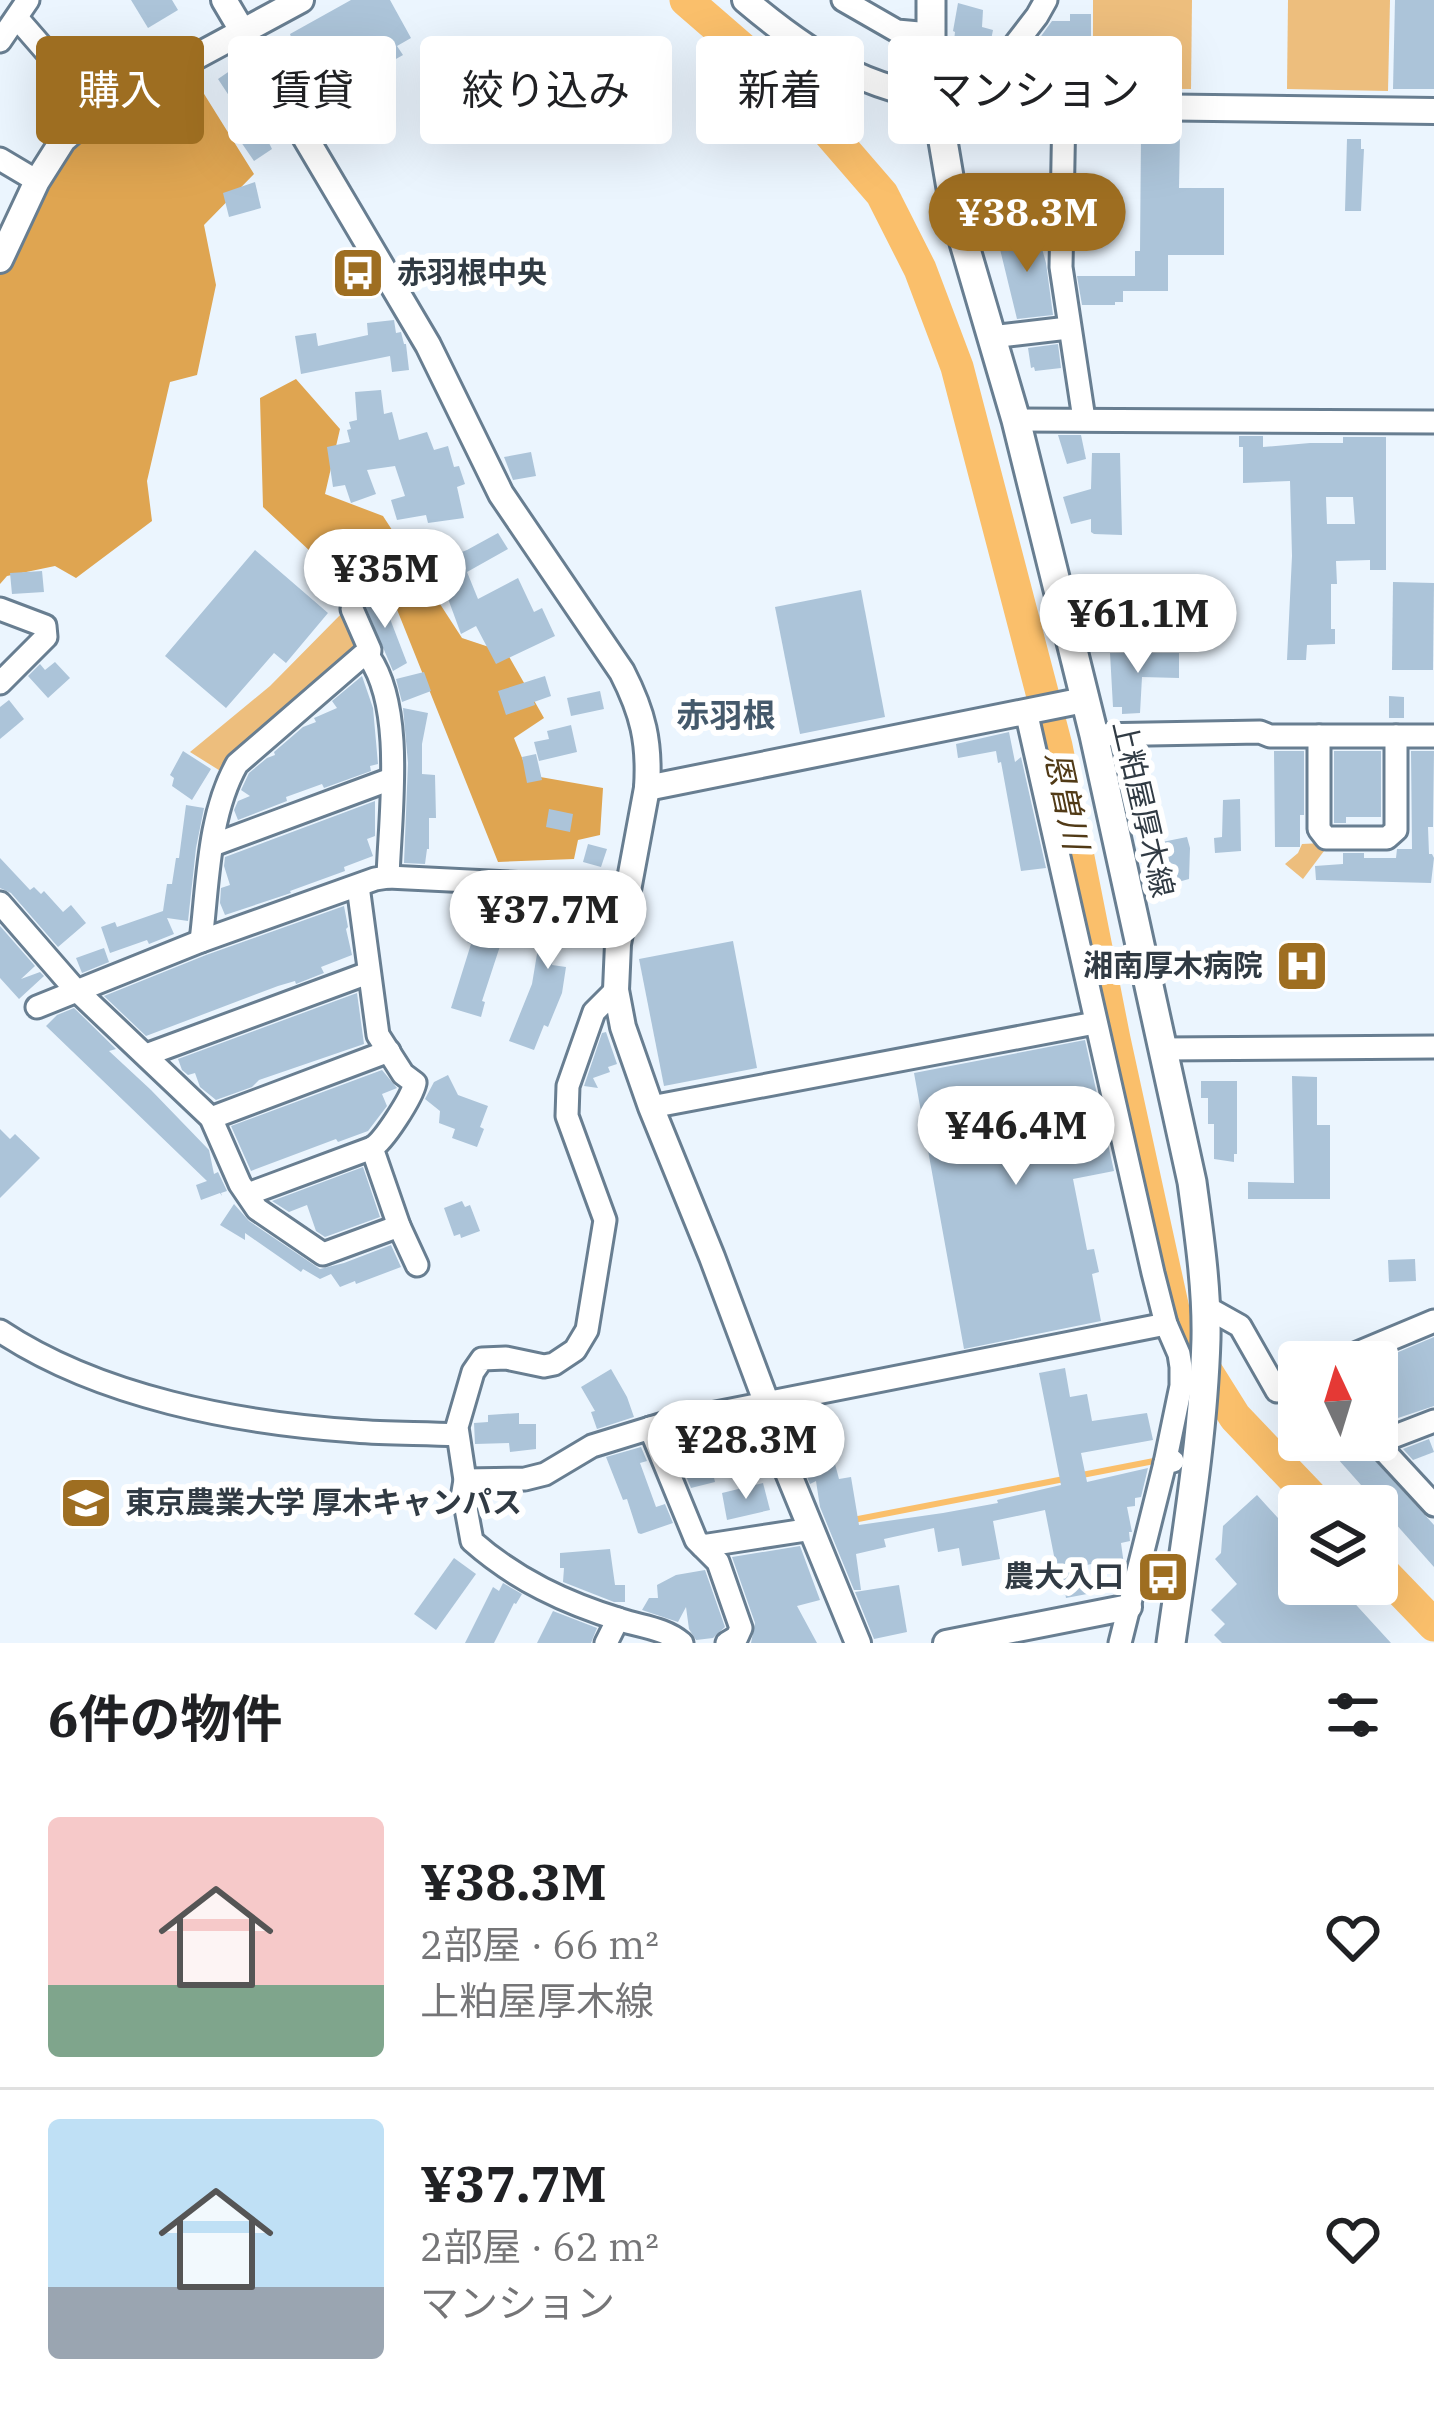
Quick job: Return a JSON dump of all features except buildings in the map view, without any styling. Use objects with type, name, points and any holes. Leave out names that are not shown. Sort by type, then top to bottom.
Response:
[{"type":"main road","name":"上粕屋厚木線","points":[[930,34],[932,0]]},
{"type":"main road","name":"上粕屋厚木線","points":[[943,144],[956,212],[1016,419],[1073,702],[1094,735],[1192,1182],[1206,1337],[1198,1457],[1171,1643]]},
{"type":"street","points":[[224,0],[428,345],[501,494],[636,698],[646,730],[647,788],[618,944],[616,990],[623,1028],[766,1404],[764,1414],[858,1643]]},
{"type":"street","points":[[204,54],[302,0]]},
{"type":"street","points":[[745,0],[829,63],[888,89]]},
{"type":"street","points":[[844,0],[897,31],[930,34]]},
{"type":"street","points":[[1022,36],[1046,0]]},
{"type":"street","points":[[0,41],[22,9],[42,36]]},
{"type":"street","points":[[1182,108],[1434,111]]},
{"type":"street","points":[[0,260],[37,181],[60,144]]},
{"type":"street","points":[[1063,144],[1060,244],[1084,419]]},
{"type":"street","points":[[0,159],[37,181]]},
{"type":"street","points":[[991,337],[1068,328]]},
{"type":"street","points":[[1016,419],[1434,422]]},
{"type":"street","points":[[0,609],[50,630],[0,683]]},
{"type":"street","points":[[352,609],[386,690],[391,717],[388,877]]},
{"type":"street","points":[[201,941],[222,794],[237,764],[363,656],[369,657]]},
{"type":"street","points":[[647,788],[1073,702]]},
{"type":"street","points":[[1028,711],[1095,1023],[1166,1324],[1179,1354],[1181,1386],[1129,1606],[1128,1642]]},
{"type":"street","points":[[1094,735],[1434,736]]},
{"type":"street","points":[[1319,736],[1319,830],[1326,838],[1387,838],[1396,830],[1396,736]]},
{"type":"street","points":[[214,845],[391,778]]},
{"type":"street","points":[[37,1007],[201,941],[388,877],[629,889]]},
{"type":"street","points":[[248,1194],[380,1145],[412,1094],[415,1083],[403,1074],[378,1035],[358,886]]},
{"type":"street","points":[[0,904],[80,992],[211,1118],[240,1184],[257,1209],[323,1254],[399,1226]]},
{"type":"street","points":[[146,1055],[368,973]]},
{"type":"street","points":[[616,990],[594,1012],[568,1086],[567,1116],[605,1220],[587,1330],[575,1350],[554,1364],[482,1359],[473,1372],[457,1435],[472,1541],[478,1547],[544,1591],[674,1636],[682,1643]]},
{"type":"street","points":[[650,1107],[1095,1023]]},
{"type":"street","points":[[1162,1049],[1434,1047]]},
{"type":"street","points":[[211,1118],[389,1051]]},
{"type":"street","points":[[372,1148],[417,1265]]},
{"type":"street","points":[[1206,1307],[1240,1326],[1278,1390]]},
{"type":"street","points":[[1386,1341],[1434,1321]]},
{"type":"street","points":[[465,1480],[525,1479],[544,1474],[592,1446],[650,1428],[1166,1324]]},
{"type":"street","points":[[0,1331],[60,1363],[191,1408],[321,1429],[457,1435]]},
{"type":"street","points":[[1398,1434],[1434,1421]]},
{"type":"street","points":[[650,1428],[696,1540],[718,1562],[741,1628],[727,1643]]},
{"type":"street","points":[[1165,1463],[1198,1457]]},
{"type":"street","points":[[1393,1461],[1434,1505]]},
{"type":"street","points":[[702,1546],[812,1529]]},
{"type":"street","points":[[946,1643],[1129,1606]]},
{"type":"street","points":[[606,1643],[618,1619]]},
{"type":"shaded area","points":[[1093,0],[1192,0],[1191,89],[1182,89],[1182,36],[1093,36]]},
{"type":"shaded area","points":[[1288,0],[1390,0],[1388,91],[1287,89]]},
{"type":"shaded area","points":[[204,94],[228,132],[228,144],[235,144],[254,174],[204,225],[216,285],[197,375],[170,382],[147,481],[152,521],[76,578],[55,566],[7,576],[0,584],[0,259],[13,226],[75,147],[204,144]]},
{"type":"shaded area","points":[[296,379],[340,429],[325,494],[383,516],[462,638],[507,653],[544,718],[514,738],[529,775],[603,788],[600,835],[578,840],[574,859],[498,862],[390,592],[361,599],[263,507],[260,398]]},
{"type":"shaded area","points":[[347,608],[359,647],[222,772],[190,752],[270,686]]},
{"type":"shaded area","points":[[1323,843],[1324,851],[1303,879],[1285,864],[1302,844]]},
{"type":"waterway","name":"恩曽川","points":[[686,0],[799,98],[882,194],[920,269],[957,367],[1056,746],[1176,1323],[1235,1417],[1300,1485]]},
{"type":"waterway","points":[[1082,1475],[1154,1461]]},
{"type":"waterway","points":[[853,1520],[1064,1479]]},
{"type":"waterway","name":"恩曽川","points":[[1398,1588],[1434,1625]]},
{"type":"place","name":"赤羽根中央","points":[[358,273]]},
{"type":"place","name":"湘南厚木病院","points":[[1302,966]]},
{"type":"place","name":"東京農業大学 厚木キャンパス","points":[[86,1503]]},
{"type":"place","name":"農大入口","points":[[1163,1577]]},
{"type":"district","name":"赤羽根","points":[[726,715]]}]
